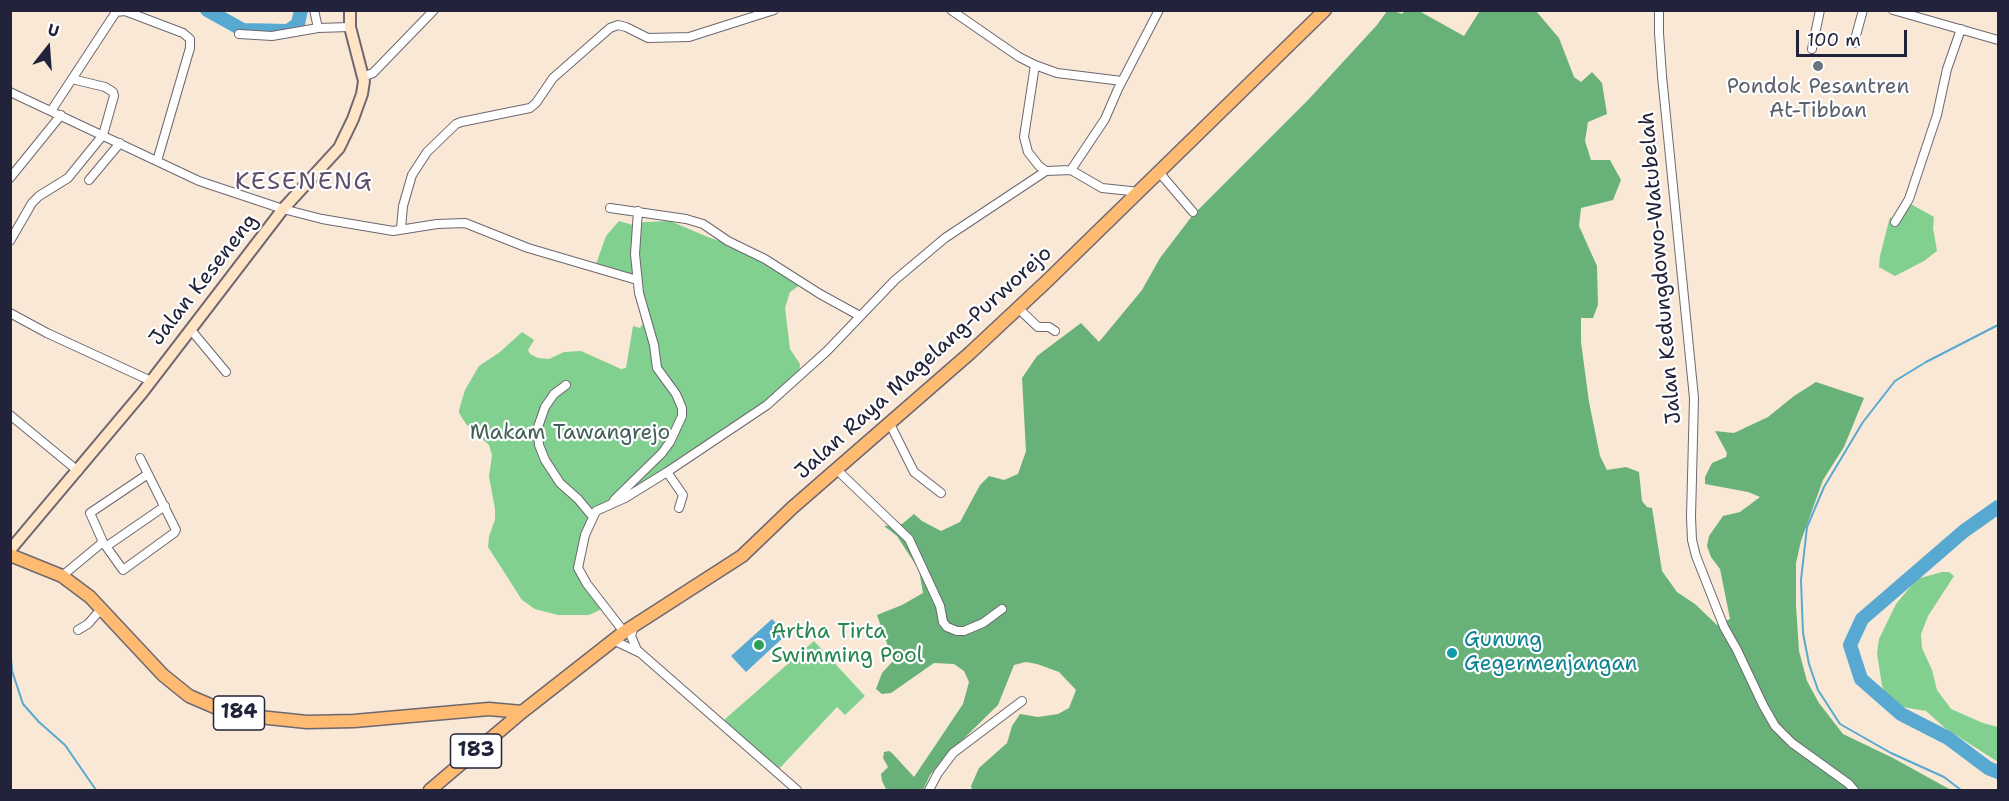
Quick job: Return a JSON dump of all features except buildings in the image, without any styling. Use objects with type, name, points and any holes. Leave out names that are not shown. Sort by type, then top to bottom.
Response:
[{"type":"main road","name":"Jalan Raya Magelang-Purworejo","points":[[522,712],[636,623],[742,555],[1018,308],[1325,10]]},
{"type":"main road","name":"184","points":[[10,555],[62,576],[85,593],[163,675],[189,696],[217,708],[272,719],[318,722],[474,710],[522,712]]},
{"type":"main road","name":"183","points":[[430,790],[522,712]]},
{"type":"street","points":[[314,10],[318,28]]},
{"type":"street","name":"Jalan Keseneng","points":[[10,550],[151,381],[283,209],[339,148],[362,94],[363,77],[350,27],[350,10]]},
{"type":"street","points":[[363,77],[373,73],[434,10]]},
{"type":"street","points":[[401,228],[403,206],[412,175],[427,152],[456,124],[472,118],[530,108],[553,78],[610,27],[618,25],[626,27],[648,38],[690,37],[774,10]]},
{"type":"street","points":[[951,10],[1019,57],[1035,65],[1058,73],[1122,81]]},
{"type":"street","points":[[1071,170],[1105,120],[1122,81],[1159,10]]},
{"type":"street","name":"Jalan Kedungdowo-Watubelah","points":[[1659,10],[1662,76],[1693,391],[1692,540],[1724,627],[1775,726],[1792,743],[1840,777],[1854,790]]},
{"type":"street","points":[[1812,49],[1820,10]]},
{"type":"street","points":[[1854,43],[1863,10]]},
{"type":"street","points":[[1893,10],[1998,40]]},
{"type":"street","points":[[51,111],[118,11],[154,21],[189,37],[190,48],[157,161]]},
{"type":"street","points":[[239,34],[272,36],[318,28],[350,27]]},
{"type":"street","points":[[1895,222],[1909,199],[1937,115],[1947,69],[1961,29]]},
{"type":"street","points":[[1035,65],[1023,137],[1028,152],[1046,171]]},
{"type":"street","points":[[10,241],[32,203],[68,178],[103,135],[114,96],[113,92],[98,84],[72,79]]},
{"type":"street","points":[[10,92],[208,185],[283,209],[322,219],[393,231],[452,222],[465,223],[528,248],[637,280]]},
{"type":"street","points":[[10,178],[61,115]]},
{"type":"street","points":[[89,180],[120,143]]},
{"type":"street","points":[[796,790],[677,683],[620,636],[578,568],[585,535],[593,517],[598,509],[625,498],[667,472],[778,396],[895,280],[933,246],[1046,171],[1071,170],[1102,188],[1140,192]]},
{"type":"street","points":[[1158,171],[1193,212]]},
{"type":"street","points":[[610,208],[686,219],[703,224],[728,241],[765,259],[860,316]]},
{"type":"street","points":[[611,503],[662,453],[670,442],[682,416],[682,408],[676,394],[657,368],[654,345],[637,280],[635,254],[638,211]]},
{"type":"street","points":[[1018,308],[1038,327],[1049,327],[1055,331]]},
{"type":"street","points":[[10,312],[47,333],[151,381]]},
{"type":"street","points":[[190,330],[226,372]]},
{"type":"street","points":[[566,385],[554,394],[545,407],[538,427],[539,445],[544,460],[560,483],[593,517]]},
{"type":"street","points":[[10,415],[78,471]]},
{"type":"street","points":[[889,422],[914,472],[941,493]]},
{"type":"street","points":[[140,458],[176,526],[175,533],[124,570],[105,544],[90,511],[148,474]]},
{"type":"street","points":[[836,469],[909,539],[940,606],[943,622],[947,627],[957,632],[964,631],[983,623],[1002,609]]},
{"type":"street","points":[[667,472],[683,495],[679,508]]},
{"type":"street","points":[[62,576],[105,544],[165,506]]},
{"type":"street","points":[[78,630],[88,624],[101,609]]},
{"type":"street","points":[[636,623],[632,631],[632,639],[642,655]]},
{"type":"street","points":[[929,790],[953,753],[1022,701]]},
{"type":"green space","points":[[1387,11],[1402,14],[1405,11],[1419,11],[1464,36],[1479,12],[1477,11],[1536,11],[1559,38],[1574,77],[1581,82],[1592,72],[1602,83],[1607,114],[1588,122],[1585,141],[1591,160],[1610,160],[1621,180],[1613,200],[1581,208],[1579,226],[1597,266],[1598,305],[1593,318],[1581,318],[1581,342],[1589,402],[1600,456],[1607,470],[1626,467],[1639,472],[1642,501],[1647,507],[1652,508],[1662,571],[1677,592],[1695,604],[1717,625],[1730,619],[1720,569],[1711,557],[1707,546],[1709,536],[1723,516],[1740,512],[1760,497],[1748,492],[1705,484],[1705,477],[1712,463],[1726,457],[1727,453],[1715,431],[1734,433],[1768,417],[1816,382],[1864,398],[1844,447],[1823,480],[1801,541],[1796,563],[1799,651],[1807,681],[1819,703],[1843,734],[1951,790],[972,790],[971,786],[979,768],[1007,743],[1012,726],[1020,714],[1038,717],[1058,714],[1069,708],[1076,690],[1059,672],[1026,662],[1014,665],[998,705],[946,756],[930,775],[923,790],[886,789],[881,774],[888,767],[883,758],[884,752],[892,753],[914,777],[963,704],[969,682],[964,671],[954,664],[934,663],[891,693],[882,694],[876,689],[882,673],[893,661],[877,615],[923,593],[919,570],[897,536],[884,526],[902,524],[914,514],[941,531],[960,522],[980,485],[989,476],[1004,480],[1018,474],[1026,451],[1022,378],[1037,356],[1081,323],[1099,342],[1142,290],[1160,258],[1192,216],[1308,100],[1377,25]]},
{"type":"green space","points":[[1909,203],[1934,217],[1933,228],[1937,251],[1924,261],[1895,276],[1879,267],[1880,256],[1890,217],[1895,221]]},
{"type":"green space","name":"Makam Tawangrejo","points":[[619,221],[633,225],[670,221],[762,256],[800,285],[790,292],[785,308],[790,349],[800,364],[799,373],[775,396],[688,453],[654,479],[610,501],[592,519],[576,571],[602,609],[589,615],[558,615],[535,609],[522,600],[488,547],[495,520],[489,477],[492,455],[489,445],[466,424],[459,410],[465,390],[479,366],[500,352],[522,332],[534,340],[528,350],[530,354],[538,358],[549,359],[564,352],[581,351],[621,369],[626,368],[633,326],[640,328],[645,321],[637,289],[632,280],[595,267],[606,236]]},
{"type":"green space","points":[[1949,572],[1954,576],[1928,616],[1921,634],[1922,648],[1932,670],[1937,690],[1951,709],[1998,727],[1998,762],[1945,728],[1926,711],[1903,707],[1885,692],[1882,686],[1877,653],[1879,639],[1896,604],[1917,579]]},
{"type":"green space","points":[[814,641],[865,696],[845,715],[837,707],[778,770],[724,720]]},
{"type":"water","name":"Artha Tirta Swimming Pool","points":[[772,619],[787,634],[746,672],[731,656]]},
{"type":"waterway","points":[[207,10],[243,30],[288,31],[298,24],[301,10]]},
{"type":"waterway","points":[[1961,790],[1944,777],[1891,753],[1840,724],[1818,690],[1809,664],[1803,633],[1801,580],[1807,527],[1824,487],[1863,422],[1895,381],[1926,362],[1998,325]]},
{"type":"waterway","points":[[1998,507],[1964,531],[1862,619],[1850,645],[1861,679],[1901,714],[1948,738],[1988,768],[1998,772]]},
{"type":"waterway","points":[[10,644],[12,671],[23,704],[65,745],[96,790]]},
{"type":"place","name":"Pondok Pesantren At-Tibban","points":[[1818,66]]},
{"type":"place","name":"Artha Tirta Swimming Pool","points":[[759,645]]},
{"type":"place","name":"Gunung Gegermenjangan","points":[[1452,653]]},
{"type":"district","name":"KESENENG","points":[[304,183]]}]
